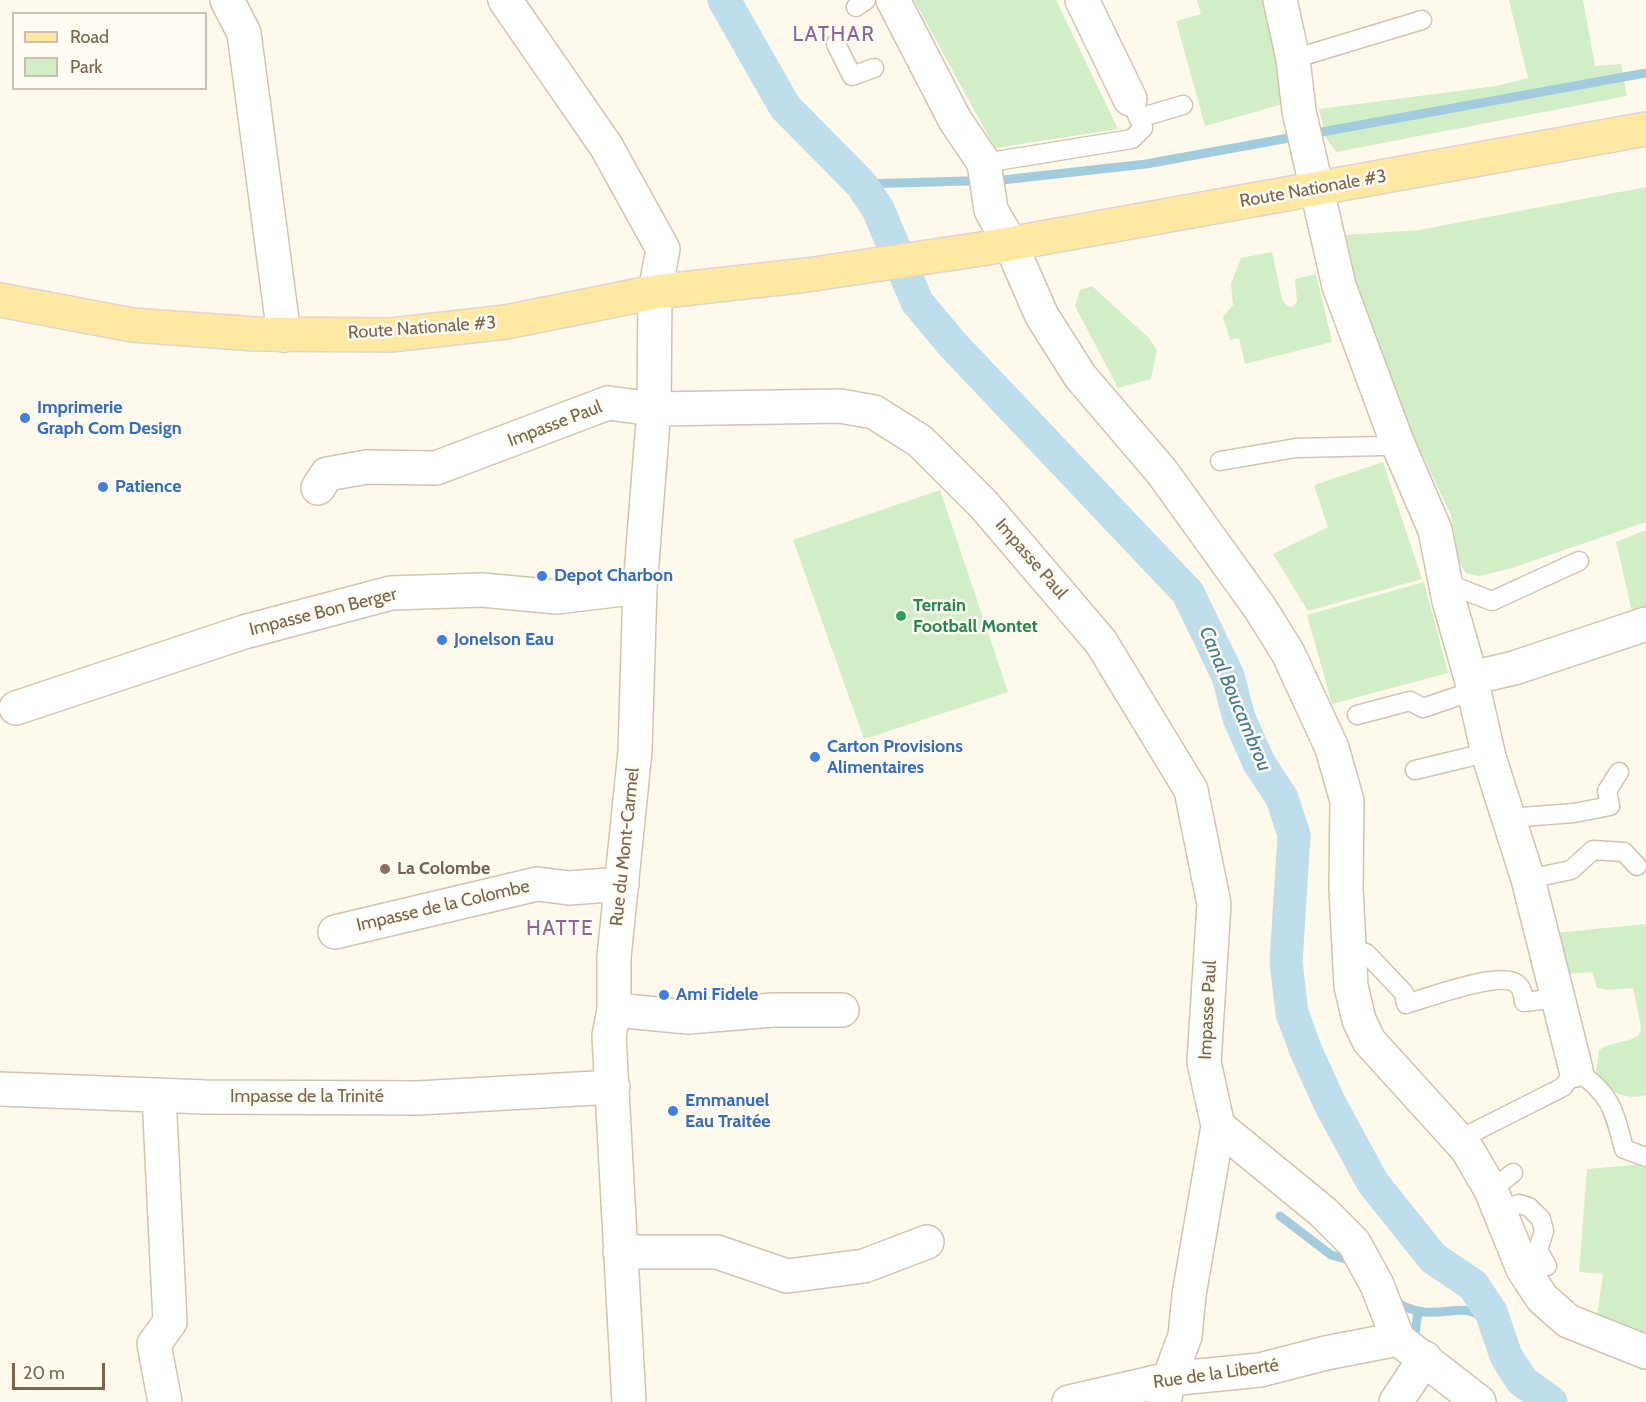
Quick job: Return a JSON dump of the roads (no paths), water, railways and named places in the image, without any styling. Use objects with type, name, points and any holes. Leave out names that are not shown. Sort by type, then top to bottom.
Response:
[{"type":"main road","name":"Route Nationale #3","points":[[0,300],[132,325],[284,335],[391,335],[494,323],[655,292],[807,275],[995,246],[1646,129]]},
{"type":"street","points":[[227,0],[244,33],[284,335]]},
{"type":"street","name":"Rue du Mont-Carmel","points":[[505,0],[606,146],[663,249],[655,292],[654,409],[640,587],[635,751],[614,957],[614,1010],[609,1036],[629,1402]]},
{"type":"street","points":[[893,0],[912,57],[984,163],[995,246],[1080,376],[1162,472],[1254,599],[1288,653],[1332,748],[1347,801],[1348,949],[1351,986],[1359,1020],[1369,1041],[1467,1149],[1501,1191],[1523,1269],[1542,1298],[1568,1321],[1646,1352]]},
{"type":"street","points":[[1082,0],[1134,109]]},
{"type":"street","points":[[1280,0],[1293,58],[1299,111],[1308,155],[1339,286],[1397,442],[1435,530],[1489,757],[1528,879],[1576,1070]]},
{"type":"street","name":"Impasse Paul","points":[[318,488],[327,474],[367,466],[436,468],[608,403],[654,409],[840,406],[874,412],[920,441],[984,505],[1101,642],[1191,790],[1214,904],[1204,1062],[1218,1126],[1188,1295],[1185,1336],[1167,1390]]},
{"type":"street","name":"Impasse Bon Berger","points":[[16,708],[244,632],[391,593],[482,590],[557,597],[640,587]]},
{"type":"street","points":[[1472,685],[1514,668],[1645,629]]},
{"type":"street","name":"Impasse de la Colombe","points":[[335,932],[537,884],[569,888],[622,885]]},
{"type":"street","points":[[614,1010],[688,1017],[773,1010],[842,1010]]},
{"type":"street","name":"Impasse de la Trinité","points":[[0,1089],[159,1095],[418,1098],[613,1087]]},
{"type":"street","points":[[159,1095],[170,1322],[154,1344],[165,1402]]},
{"type":"street","points":[[1218,1126],[1323,1212],[1354,1243],[1377,1285],[1398,1339],[1479,1402]]},
{"type":"street","points":[[620,1252],[717,1252],[787,1276],[864,1266],[927,1242]]},
{"type":"street","name":"Rue de la Liberté","points":[[1069,1402],[1167,1390],[1326,1353],[1398,1339]]},
{"type":"street","points":[[1396,1402],[1425,1358]]},
{"type":"lane","points":[[1293,58],[1422,20]]},
{"type":"lane","points":[[836,44],[852,76],[874,68]]},
{"type":"lane","points":[[984,163],[1132,139],[1143,128],[1134,109],[1183,105]]},
{"type":"lane","points":[[1220,461],[1296,448],[1383,446],[1397,442]]},
{"type":"lane","points":[[1446,583],[1492,600],[1579,561]]},
{"type":"lane","points":[[1357,715],[1410,701],[1423,708],[1472,685]]},
{"type":"lane","points":[[1415,770],[1473,756],[1489,757]]},
{"type":"lane","points":[[1509,818],[1574,813],[1610,806],[1607,791],[1619,772]]},
{"type":"lane","points":[[1528,879],[1571,870],[1593,850],[1624,852],[1636,866]]},
{"type":"lane","points":[[1348,949],[1366,953],[1404,993],[1406,1004],[1477,983],[1508,980],[1517,984],[1523,991],[1524,1002],[1558,998]]},
{"type":"lane","points":[[1458,1140],[1563,1087],[1576,1070],[1589,1078],[1612,1104],[1624,1149],[1646,1157]]},
{"type":"lane","points":[[1501,1191],[1519,1204],[1529,1207],[1541,1219],[1544,1231],[1538,1250],[1547,1266]]},
{"type":"waterway","name":"Canal Boucambrou","points":[[724,0],[785,107],[861,184],[878,209],[917,302],[953,345],[1188,593],[1228,676],[1239,718],[1259,763],[1282,798],[1294,835],[1286,962],[1292,1013],[1306,1051],[1330,1104],[1373,1183],[1433,1258],[1473,1285],[1491,1312],[1506,1356],[1522,1381],[1551,1402]]},
{"type":"waterway","points":[[861,184],[1002,180],[1146,164],[1646,73]]},
{"type":"waterway","points":[[1280,1216],[1331,1255],[1353,1261]]},
{"type":"waterway","points":[[1393,1300],[1420,1311],[1470,1311],[1487,1320],[1497,1330]]},
{"type":"waterway","points":[[1414,1342],[1418,1311]]},
{"type":"place","name":"Imprimerie Graph Com Design","points":[[25,418]]},
{"type":"place","name":"Patience","points":[[103,487]]},
{"type":"place","name":"Depot Charbon","points":[[542,576]]},
{"type":"place","name":"Terrain Football Montet","points":[[901,616]]},
{"type":"place","name":"Jonelson Eau","points":[[442,640]]},
{"type":"place","name":"Carton Provisions Alimentaires","points":[[815,757]]},
{"type":"place","name":"La Colombe","points":[[385,869]]},
{"type":"place","name":"Ami Fidele","points":[[664,995]]},
{"type":"place","name":"Emmanuel Eau Traitée","points":[[673,1111]]},
{"type":"district","name":"LATHAR","points":[[834,35]]},
{"type":"district","name":"HATTE","points":[[560,929]]}]
